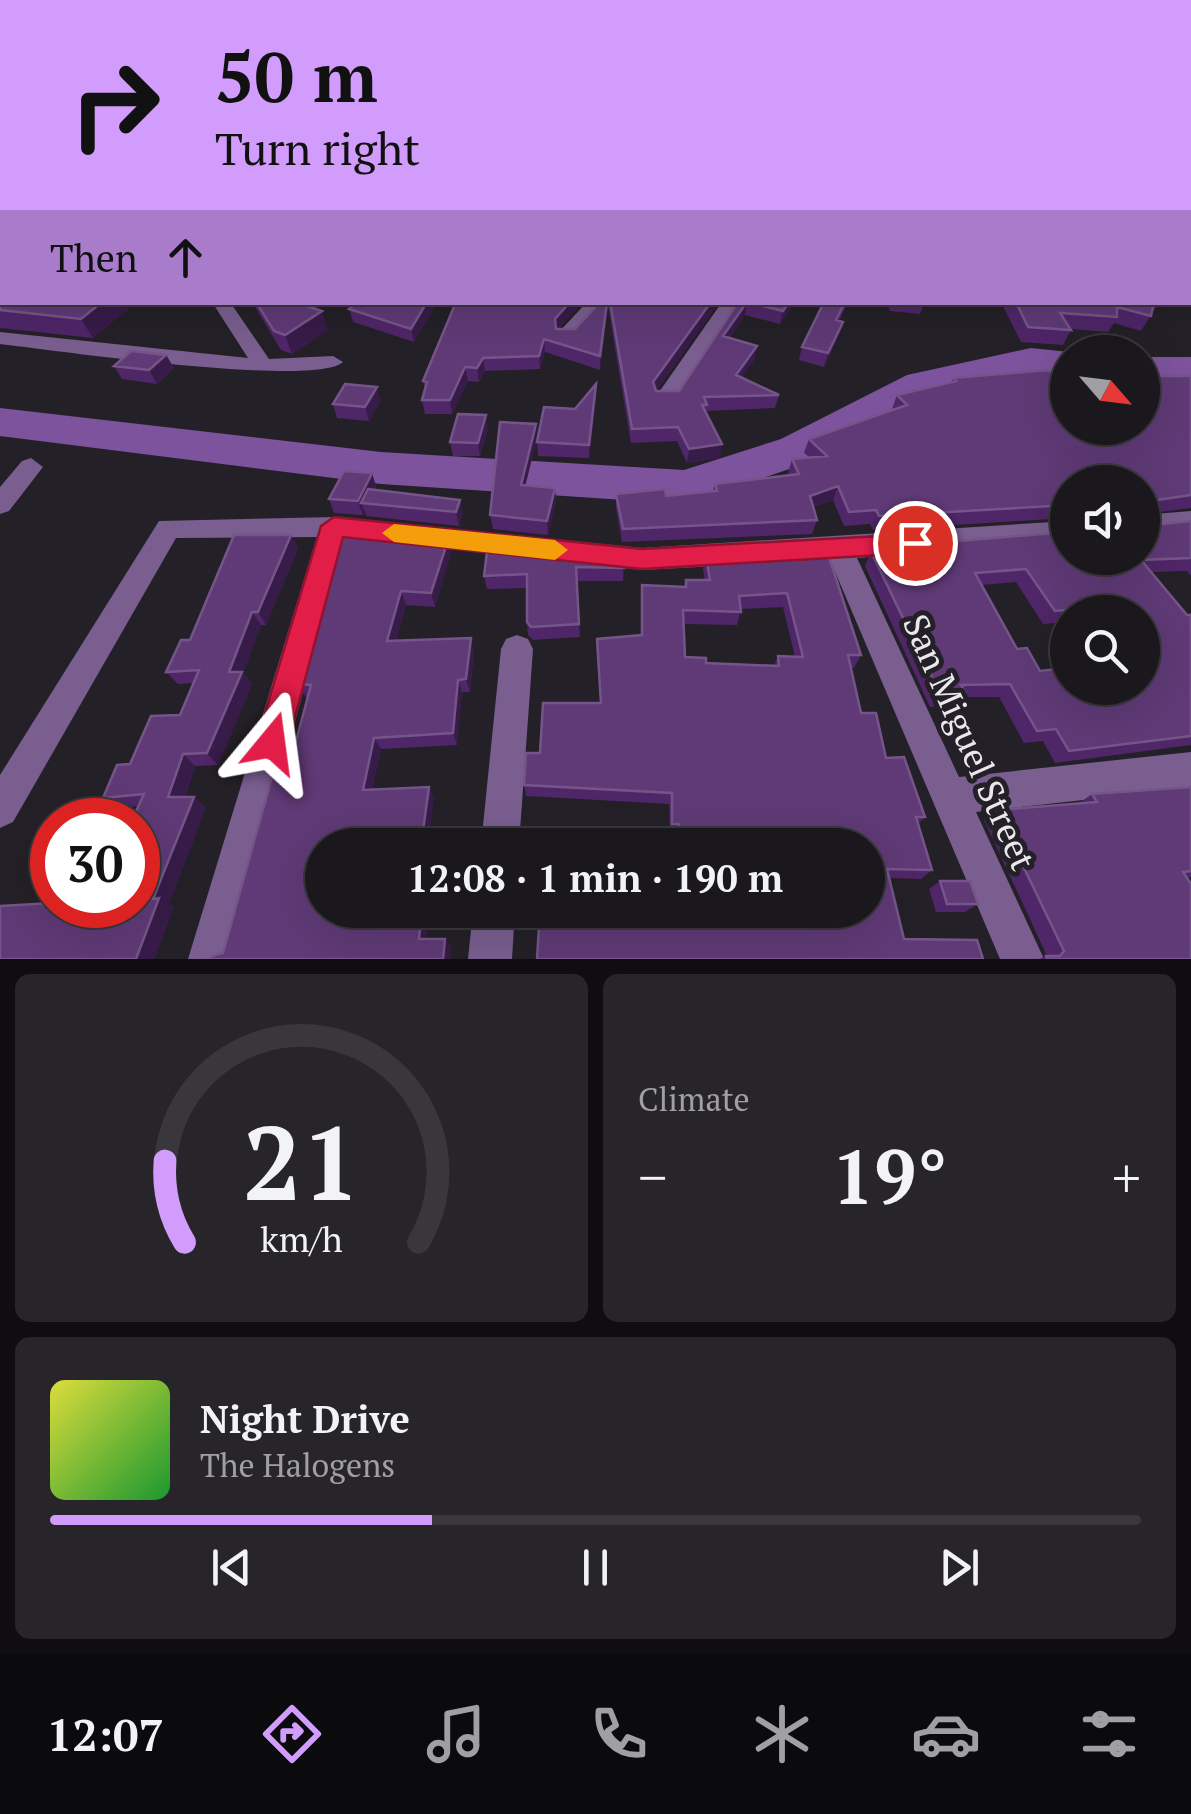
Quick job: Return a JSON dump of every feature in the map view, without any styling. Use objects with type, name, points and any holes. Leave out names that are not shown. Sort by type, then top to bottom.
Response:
[{"type":"street","points":[[223,305],[263,366]]},
{"type":"street","points":[[566,336],[595,305]]},
{"type":"street","points":[[666,398],[730,305]]},
{"type":"street","points":[[0,338],[263,366],[333,362]]},
{"type":"street","points":[[0,504],[31,467]]},
{"type":"street","points":[[1160,524],[1191,521]]},
{"type":"street","points":[[210,959],[334,526]]},
{"type":"street","points":[[0,809],[168,528],[334,526],[642,559],[839,550],[1050,532]]},
{"type":"street","name":"San Miguel Street","points":[[839,550],[1022,959]]},
{"type":"street","points":[[501,828],[516,649]]},
{"type":"street","points":[[951,796],[1191,770]]},
{"type":"street","points":[[490,959],[493,928]]},
{"type":"building","points":[[0,305],[98,305],[81,319],[0,310]]},
{"type":"building","points":[[258,305],[305,305],[322,311],[285,335],[274,331]]},
{"type":"building","points":[[354,305],[425,305],[411,329],[349,309]]},
{"type":"building","points":[[455,305],[567,305],[555,319],[556,329],[575,329],[597,305],[607,305],[600,356],[544,339],[539,356],[483,358],[477,368],[465,367],[450,400],[422,400],[427,382],[423,381]]},
{"type":"building","points":[[611,305],[709,305],[653,382],[656,391],[679,391],[736,305],[745,305],[723,336],[757,346],[736,375],[779,395],[704,397],[707,405],[702,405],[722,444],[689,449],[678,427],[632,429]]},
{"type":"building","points":[[760,305],[787,305],[783,311]]},
{"type":"building","points":[[823,305],[844,305],[836,320],[843,322],[828,353],[802,347]]},
{"type":"building","points":[[1017,305],[1153,305],[1151,316],[1117,307],[1117,317],[1060,313],[1071,330],[1028,327]]},
{"type":"building","points":[[131,351],[166,355],[149,370],[114,366]]},
{"type":"building","points":[[1049,370],[1050,445],[1160,445],[1160,376],[1191,376],[1191,495],[1160,500],[1160,465],[1050,465],[1050,506],[879,516],[876,510],[849,512],[838,486],[810,496],[817,520],[623,529],[616,494],[665,489],[666,496],[717,491],[715,484],[799,474],[792,459],[827,456],[809,439],[907,405],[897,395],[956,381],[953,378]]},
{"type":"building","points":[[345,384],[377,387],[365,407],[333,404]]},
{"type":"building","points":[[596,384],[589,445],[537,442],[544,407],[575,409]]},
{"type":"building","points":[[458,414],[486,415],[478,443],[450,442]]},
{"type":"building","points":[[500,422],[536,424],[521,485],[555,488],[547,521],[490,515]]},
{"type":"building","points":[[344,471],[372,473],[358,501],[329,499]]},
{"type":"building","points":[[368,489],[460,500],[456,512],[361,503]]},
{"type":"building","points":[[1191,521],[1191,558],[1160,559],[1160,524]]},
{"type":"building","points":[[348,529],[448,540],[431,593],[401,591],[387,641],[471,638],[466,679],[458,680],[453,733],[374,738],[363,790],[429,787],[423,828],[305,828],[305,928],[420,928],[419,939],[445,939],[443,959],[211,959],[223,953],[282,741],[296,741],[311,685],[298,684],[332,560]]},
{"type":"building","points":[[1050,533],[1050,575],[1154,575],[1191,615],[1191,736],[1069,751],[1056,729],[1037,731],[1010,684],[961,685],[965,692],[940,694],[871,552],[899,552],[896,546]]},
{"type":"building","points":[[234,535],[291,535],[258,612],[252,612],[229,672],[242,672],[207,753],[183,754],[168,797],[194,797],[160,882],[160,798],[142,798],[144,794],[103,798],[117,765],[130,764],[151,716],[180,715],[199,670],[166,672],[181,640],[190,640]]},
{"type":"building","points":[[488,544],[624,558],[624,568],[576,567],[579,624],[531,627],[527,622],[527,574],[484,576]]},
{"type":"building","points":[[827,551],[861,655],[848,655],[861,713],[876,713],[886,758],[904,757],[925,817],[916,817],[932,870],[887,869],[904,939],[977,940],[983,959],[537,959],[539,928],[885,928],[885,828],[679,828],[679,824],[672,824],[672,793],[524,785],[526,753],[540,753],[543,703],[601,703],[597,639],[642,635],[642,585],[686,587],[686,580],[710,580],[706,557]],"holes":[[[787,593],[803,657],[778,656],[779,666],[706,663],[706,658],[685,657],[683,610],[741,612],[739,596]]]},
{"type":"building","points":[[1191,787],[1191,871],[1183,872],[1191,884],[1191,959],[1047,959],[1046,956],[1060,956],[1064,951],[996,810],[1097,802],[1092,794]]},
{"type":"building","points":[[940,881],[970,881],[978,904],[947,904]]},
{"type":"building","points":[[30,904],[30,928],[148,928],[136,959],[0,959],[0,906]]},
{"type":"waterway","points":[[0,422],[381,468],[685,487],[797,450],[921,384],[1031,360],[1050,362]]},
{"type":"waterway","points":[[1160,369],[1191,369]]},
{"type":"slow traffic","points":[[394,533],[555,550]]},
{"type":"route","points":[[272,743],[334,526],[642,559],[915,543]]}]
